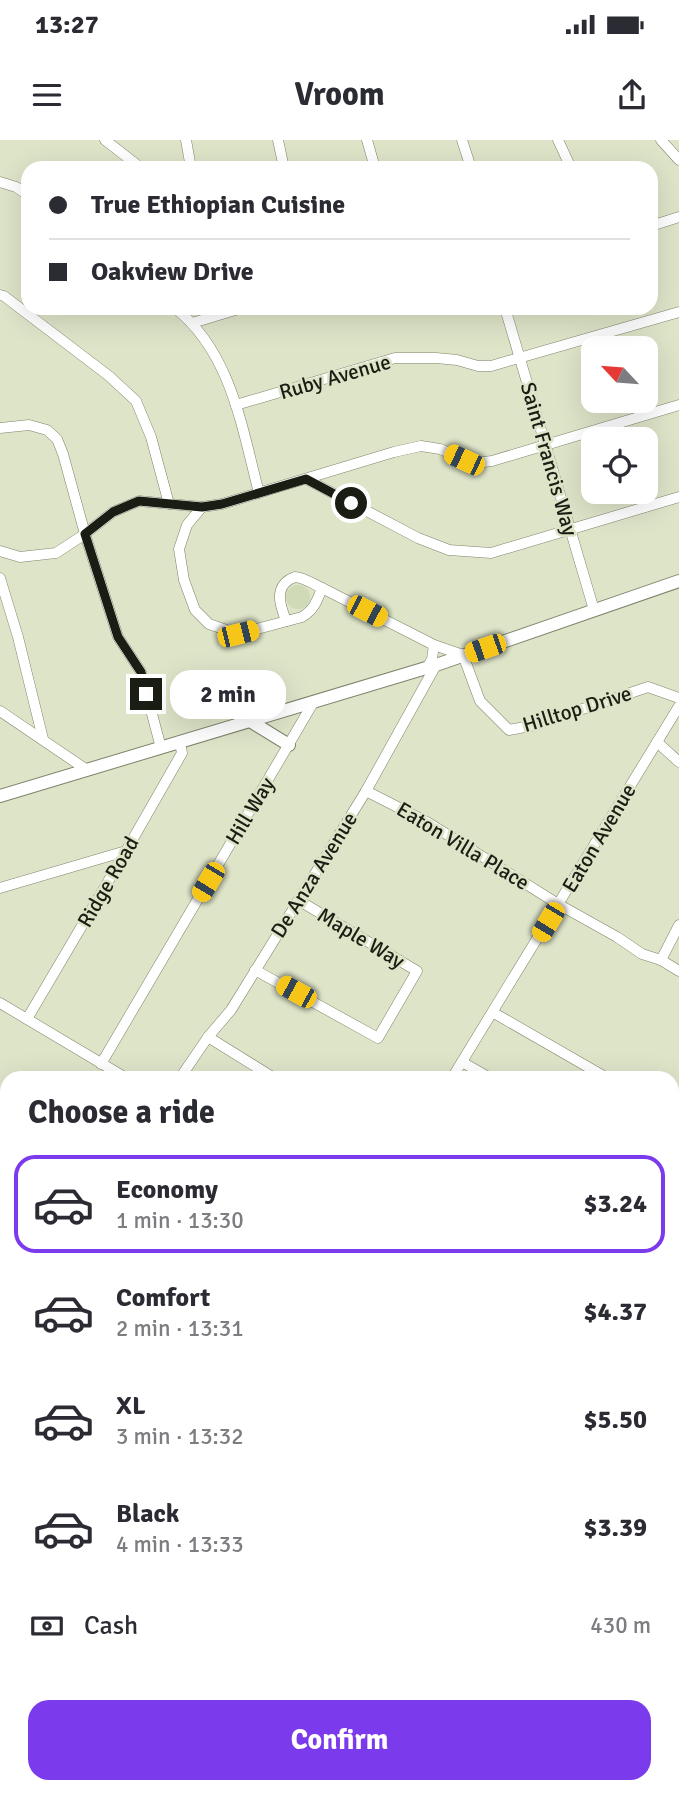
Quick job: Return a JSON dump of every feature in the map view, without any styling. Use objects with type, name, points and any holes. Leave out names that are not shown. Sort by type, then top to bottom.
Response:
[{"type":"main road","points":[[0,796],[432,666],[679,582]]},
{"type":"main road","points":[[250,722],[289,745]]},
{"type":"street","points":[[105,140],[132,161]]},
{"type":"street","points":[[186,140],[190,161]]},
{"type":"street","points":[[278,140],[282,161]]},
{"type":"street","points":[[367,140],[373,161]]},
{"type":"street","points":[[462,140],[469,161]]},
{"type":"street","points":[[558,140],[568,161]]},
{"type":"street","points":[[661,140],[679,160]]},
{"type":"street","points":[[0,182],[21,190]]},
{"type":"street","points":[[658,224],[679,217]]},
{"type":"street","points":[[0,295],[21,309]]},
{"type":"street","name":"Ruby Avenue","points":[[236,405],[395,358],[436,358],[491,366],[679,312]]},
{"type":"street","points":[[29,315],[109,376],[136,401],[151,437],[169,504]]},
{"type":"street","points":[[185,315],[222,366],[236,405],[259,493]]},
{"type":"street","points":[[192,323],[219,315]]},
{"type":"street","name":"Saint Francis Way","points":[[507,315],[594,610]]},
{"type":"street","points":[[0,551],[20,557],[57,553],[113,512],[139,501],[202,507],[222,504],[421,446],[440,449],[475,463],[492,461],[679,405]]},
{"type":"street","points":[[0,428],[29,425],[47,430],[57,439],[118,637],[141,672],[161,748]]},
{"type":"street","points":[[306,479],[418,538],[449,550],[491,553],[679,497]]},
{"type":"street","points":[[202,507],[187,525],[179,549],[184,580],[195,610],[209,624],[238,634],[286,621],[310,612],[322,588]]},
{"type":"street","points":[[286,621],[279,599],[280,592],[283,585],[295,577],[434,645],[463,655]]},
{"type":"street","points":[[0,578],[18,637],[43,739]]},
{"type":"street","points":[[432,666],[434,645]]},
{"type":"street","name":"Hilltop Drive","points":[[463,655],[480,701],[509,730],[536,725],[648,687],[679,698]]},
{"type":"street","name":"De Anza Avenue","points":[[185,1071],[231,1010],[366,791],[432,666]]},
{"type":"street","name":"Hill Way","points":[[101,1064],[313,703]]},
{"type":"street","name":"Eaton Avenue","points":[[457,1071],[679,706]]},
{"type":"street","points":[[0,711],[87,770]]},
{"type":"street","points":[[657,742],[679,762]]},
{"type":"street","name":"Ridge Road","points":[[27,1018],[182,753],[180,743]]},
{"type":"street","name":"Eaton Villa Place","points":[[366,791],[427,822],[642,954],[661,960],[679,971]]},
{"type":"street","points":[[0,888],[127,851]]},
{"type":"street","name":"Maple Way","points":[[255,970],[378,1038],[417,971],[298,900]]},
{"type":"street","points":[[661,960],[679,925]]},
{"type":"street","points":[[0,1003],[114,1071]]},
{"type":"street","points":[[494,1013],[595,1071]]},
{"type":"street","points":[[208,1037],[263,1071]]},
{"type":"street","points":[[462,1062],[478,1071]]},
{"type":"shaded area","points":[[298,585],[307,588],[310,597],[307,606],[298,609],[289,606],[286,597],[289,588]]},
{"type":"route","points":[[146,694],[141,672],[118,637],[85,534],[113,512],[139,501],[202,507],[222,504],[306,479],[351,503]]}]
